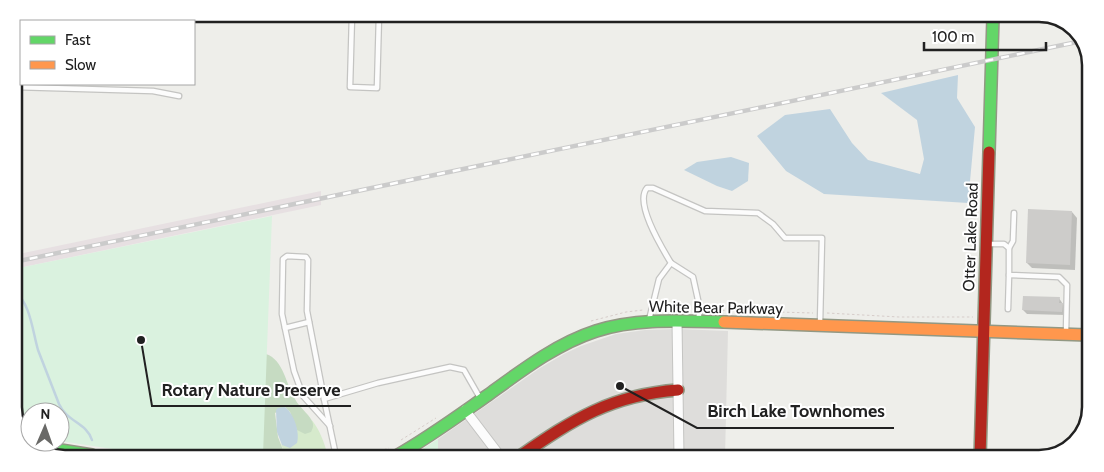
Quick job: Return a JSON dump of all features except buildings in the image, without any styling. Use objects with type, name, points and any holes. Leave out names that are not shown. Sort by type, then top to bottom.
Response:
[{"type":"street","name":"Otter Lake Road","points":[[980,450],[993,22]]},
{"type":"street","name":"White Bear Parkway","points":[[396,450],[422,440],[531,364],[566,344],[604,329],[650,315],[677,321],[1082,335]]},
{"type":"street","points":[[677,321],[679,450]]},
{"type":"street","points":[[529,450],[564,426],[600,406],[638,394],[678,390]]},
{"type":"street","points":[[465,410],[495,450]]},
{"type":"lane","points":[[352,22],[350,87],[377,88],[379,22]]},
{"type":"lane","points":[[23,87],[52,86],[153,92],[179,96]]},
{"type":"lane","points":[[698,321],[700,309],[693,276],[671,263],[650,228],[643,196],[647,188],[653,188],[705,211],[758,213],[773,224],[785,238],[822,238],[820,326]]},
{"type":"lane","points":[[1008,309],[1009,248],[1013,241],[1014,213]]},
{"type":"lane","points":[[986,244],[1004,244],[1009,248]]},
{"type":"lane","points":[[330,426],[303,396],[294,371],[282,314],[283,259],[287,256],[306,257],[308,260],[307,311],[335,450]]},
{"type":"lane","points":[[650,315],[659,279],[671,263]]},
{"type":"lane","points":[[1009,276],[1059,277],[1067,285],[1066,334]]},
{"type":"lane","points":[[285,328],[309,322]]},
{"type":"lane","points":[[324,399],[378,383],[450,367],[464,370],[481,399]]},
{"type":"path","points":[[590,322],[626,312],[650,315],[700,309],[899,317],[984,318]]},
{"type":"path","points":[[398,442],[438,417]]},
{"type":"shaded area","points":[[321,191],[321,205],[23,267],[23,253]]},
{"type":"shaded area","points":[[645,330],[728,331],[725,450],[438,450],[438,439],[540,368],[564,354],[616,334]]},
{"type":"green space","points":[[272,216],[263,450],[119,450],[70,443],[70,402],[23,402],[23,267]]},
{"type":"green space","points":[[266,354],[272,357],[281,367],[295,399],[313,424],[311,432],[305,434],[297,430],[290,412],[285,407],[275,413],[278,437],[283,450],[160,450]]},
{"type":"green space","points":[[311,419],[317,427],[326,450],[283,450],[280,441],[282,445],[297,431],[295,425],[297,430],[312,421]]},
{"type":"green space","points":[[438,439],[438,450],[421,450]]},
{"type":"water","points":[[958,75],[957,98],[975,127],[968,203],[824,194],[786,171],[757,136],[785,115],[830,109],[852,143],[868,160],[920,174],[924,159],[917,120],[881,93]]},
{"type":"water","points":[[731,157],[749,163],[748,181],[732,191],[684,170],[697,162]]},
{"type":"water","points":[[285,407],[294,419],[298,434],[297,443],[290,448],[282,445],[277,432],[276,410]]},
{"type":"waterway","points":[[23,301],[38,350],[59,404],[67,415],[86,430],[92,440]]},
{"type":"railway","points":[[23,260],[1075,43]]},
{"type":"traffic: fast","points":[[989,152],[993,22]]},
{"type":"traffic: fast","points":[[406,450],[443,427],[539,359],[581,336],[612,327],[643,322],[724,322]]},
{"type":"traffic: slow","points":[[724,322],[1082,335]]},
{"type":"traffic: jam","points":[[980,450],[989,152]]},
{"type":"traffic: jam","points":[[529,450],[576,420],[613,403],[633,397],[678,390]]},
{"type":"place","name":"Rotary Nature Preserve","points":[[141,340]]},
{"type":"place","name":"Birch Lake Townhomes","points":[[620,386]]}]
